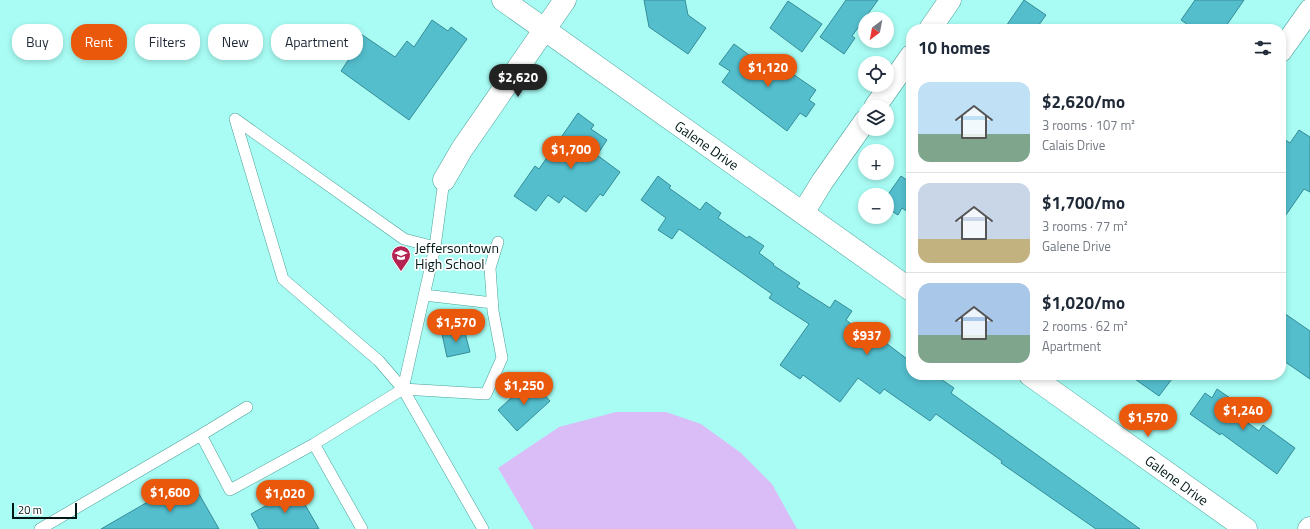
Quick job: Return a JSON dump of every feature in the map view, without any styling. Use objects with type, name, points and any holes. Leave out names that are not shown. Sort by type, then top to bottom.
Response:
[{"type":"street","name":"Galene Drive","points":[[504,0],[906,286]]},
{"type":"street","points":[[444,180],[462,149],[565,0]]},
{"type":"street","points":[[933,24],[950,0]]},
{"type":"street","points":[[1286,44],[1310,10]]},
{"type":"street","points":[[880,100],[906,63]]},
{"type":"street","points":[[803,213],[822,182],[858,131]]},
{"type":"street","name":"Galene Drive","points":[[1044,380],[1246,529]]},
{"type":"lane","points":[[435,247],[404,239],[235,119],[283,279],[379,361],[403,389],[483,529]]},
{"type":"lane","points":[[403,389],[435,247],[444,180]]},
{"type":"lane","points":[[201,435],[230,490],[314,444],[403,389],[486,394],[502,358],[493,303],[490,268],[498,242]]},
{"type":"lane","points":[[424,294],[493,303]]},
{"type":"lane","points":[[40,529],[247,407]]},
{"type":"lane","points":[[314,444],[362,529]]},
{"type":"shaded area","points":[[616,412],[666,412],[701,424],[741,453],[772,484],[797,529],[534,529],[498,468],[559,427]]},
{"type":"building","points":[[644,0],[685,0],[688,15],[706,28],[688,54],[649,27]]},
{"type":"building","points":[[846,0],[878,0],[869,12],[858,12],[858,28],[852,36],[855,38],[844,54],[820,37]]},
{"type":"building","points":[[1024,0],[1046,15],[1040,24],[1007,24]]},
{"type":"building","points":[[1195,0],[1244,0],[1227,24],[1187,24],[1181,20]]},
{"type":"building","points":[[788,1],[822,24],[802,52],[770,28]]},
{"type":"building","points":[[432,20],[448,31],[451,27],[467,39],[409,120],[341,71],[348,60],[363,60],[363,35],[395,57],[407,41],[414,47]]},
{"type":"building","points":[[734,44],[778,76],[784,68],[816,90],[809,100],[815,104],[806,117],[800,113],[787,131],[722,82],[730,71],[719,64]]},
{"type":"building","points":[[578,113],[594,125],[591,129],[607,140],[597,155],[620,172],[603,196],[600,194],[586,212],[564,196],[559,203],[548,195],[536,211],[514,196],[535,166],[539,169]]},
{"type":"building","points":[[1299,130],[1310,137],[1310,192],[1304,189],[1286,215],[1286,140],[1290,143]]},
{"type":"building","points":[[658,176],[671,186],[669,188],[700,210],[706,202],[721,213],[718,218],[747,238],[749,236],[764,246],[759,253],[774,264],[773,265],[800,283],[797,287],[830,308],[835,300],[852,311],[846,320],[874,341],[875,339],[884,345],[886,343],[906,358],[906,380],[942,380],[954,388],[951,393],[1140,529],[1096,529],[1001,463],[1002,461],[936,414],[930,421],[884,389],[880,394],[858,378],[840,402],[803,375],[800,379],[780,365],[809,324],[769,298],[772,294],[679,229],[672,239],[658,230],[666,218],[641,200]]},
{"type":"building","points":[[901,176],[906,180],[906,211],[902,208],[898,215],[894,212],[894,188],[893,188]]},
{"type":"building","points":[[1286,314],[1310,331],[1310,379],[1286,362]]},
{"type":"building","points":[[464,329],[470,352],[447,357],[442,334]]},
{"type":"building","points":[[531,380],[550,401],[517,431],[498,410]]},
{"type":"building","points":[[1136,380],[1171,380],[1159,396]]},
{"type":"building","points":[[1217,389],[1233,400],[1227,408],[1259,431],[1263,425],[1295,448],[1277,474],[1221,433],[1220,435],[1190,414],[1205,393],[1212,398]]},
{"type":"building","points":[[191,480],[219,529],[101,529],[158,496],[159,498]]},
{"type":"building","points":[[296,489],[319,529],[259,529],[251,514]]},
{"type":"place","name":"Jeffersontown High School","points":[[401,272]]}]
